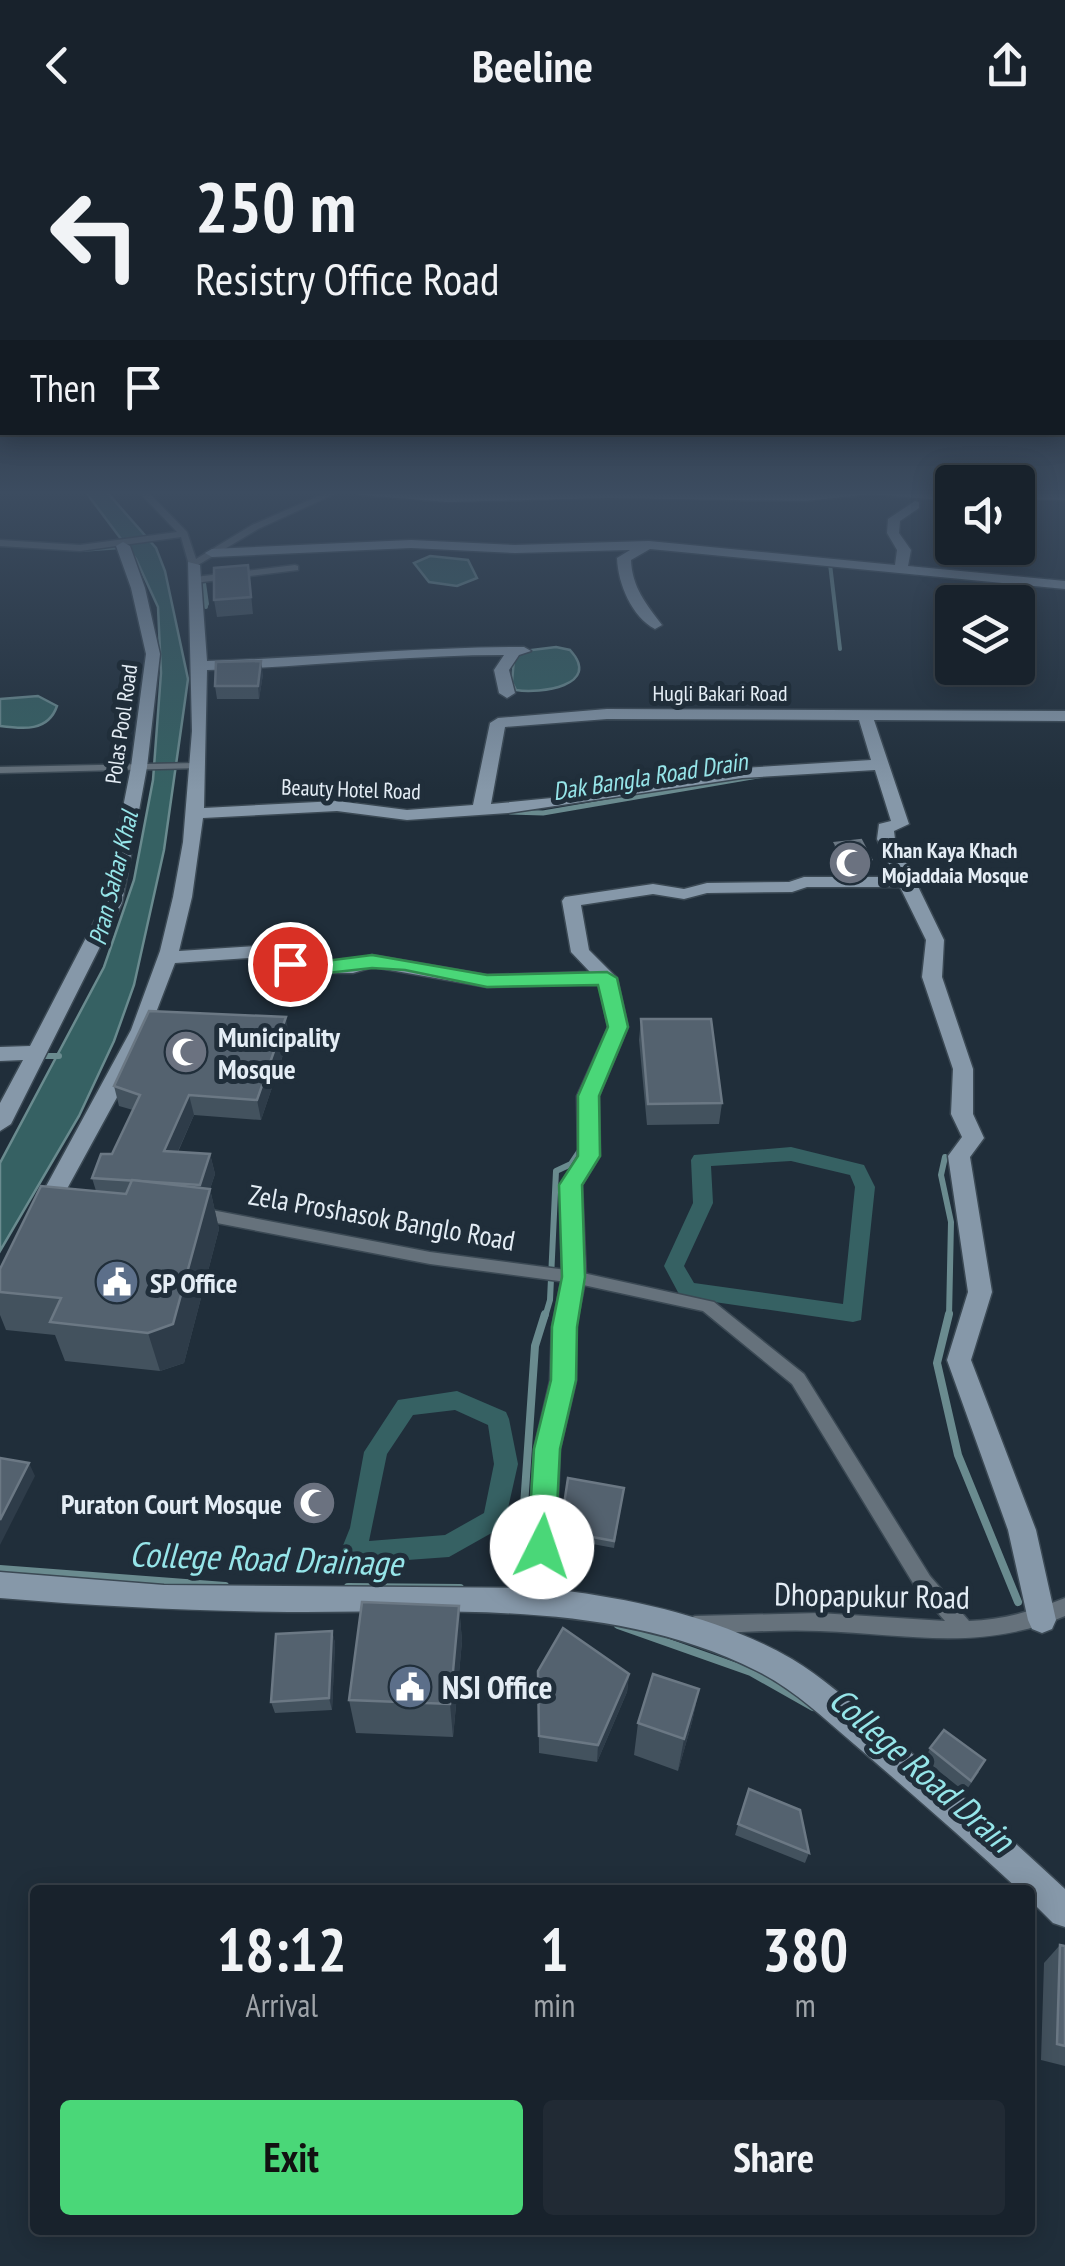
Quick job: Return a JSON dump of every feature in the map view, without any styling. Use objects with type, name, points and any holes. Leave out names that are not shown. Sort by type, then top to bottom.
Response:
[{"type":"street","name":"Polas Pool Road","points":[[0,1124],[113,903],[139,767],[152,654],[139,591]]},
{"type":"street","points":[[30,1234],[56,1204],[134,1046],[182,902],[196,813],[195,591]]},
{"type":"street","points":[[628,591],[656,625]]},
{"type":"street","points":[[198,666],[308,663],[430,650],[520,651],[501,670],[507,693]]},
{"type":"street","name":"Hugli Bakari Road","points":[[480,810],[498,723],[606,714],[712,718],[1065,716]]},
{"type":"street","points":[[865,715],[900,824],[885,828],[886,840],[936,940],[932,977],[963,1069],[962,1114],[972,1138],[959,1156],[980,1292],[959,1360],[1022,1530],[1042,1620]]},
{"type":"street","points":[[480,810],[544,808],[694,780],[832,764],[880,765]]},
{"type":"street","points":[[0,770],[196,766]]},
{"type":"street","name":"Beauty Hotel Road","points":[[196,813],[323,806],[407,815],[480,810]]},
{"type":"street","points":[[547,1602],[542,1547],[547,1449],[563,1380],[564,1327],[574,1277],[570,1185],[589,1156],[588,1096],[618,1027],[607,978],[580,952],[572,901],[652,889],[684,894],[706,888],[792,887],[804,882],[909,882]]},
{"type":"street","points":[[166,958],[273,951],[274,966],[353,967],[372,962],[487,981],[607,978]]},
{"type":"street","points":[[0,1054],[38,1052]]},
{"type":"street","name":"Zela Proshasok Banglo Road","points":[[170,1210],[233,1218],[430,1258],[574,1277],[708,1306],[798,1379],[923,1582],[962,1628]]},
{"type":"street","points":[[0,1585],[164,1598],[547,1602],[609,1608],[676,1625],[772,1663],[838,1711],[950,1803],[1065,1912]]},
{"type":"street","name":"Dhopapukur Road","points":[[676,1625],[819,1622],[962,1628],[1042,1620],[1065,1607]]},
{"type":"shaded area","points":[[151,591],[169,591],[188,679],[164,850],[134,985],[114,1041],[79,1116],[0,1251],[0,1163],[104,967],[134,880],[153,780],[161,673],[158,607]]},
{"type":"shaded area","points":[[556,647],[570,650],[578,662],[579,672],[573,680],[552,689],[516,690],[512,682],[514,659],[524,651]]},
{"type":"shaded area","points":[[38,696],[57,706],[48,721],[26,728],[0,726],[0,699]]},
{"type":"building","points":[[214,591],[250,591],[251,597],[214,600]]},
{"type":"building","points":[[261,661],[258,686],[215,686],[216,662]]},
{"type":"building","points":[[861,840],[871,859],[844,859],[835,843]]},
{"type":"building","points":[[149,1011],[286,1017],[257,1100],[189,1095],[164,1151],[210,1154],[200,1185],[92,1178],[101,1154],[112,1154],[140,1095],[114,1086]]},
{"type":"building","points":[[641,1019],[711,1019],[722,1103],[648,1104]]},
{"type":"building","name":"SP Office","points":[[132,1180],[210,1189],[173,1324],[148,1333],[50,1322],[61,1298],[0,1292],[0,1269],[41,1186],[126,1194]]},
{"type":"building","points":[[0,1458],[29,1463],[0,1520]]},
{"type":"building","points":[[568,1478],[624,1488],[614,1541],[560,1531]]},
{"type":"building","points":[[362,1602],[459,1606],[450,1704],[349,1700]]},
{"type":"building","points":[[563,1628],[629,1674],[598,1745],[539,1736],[538,1671]]},
{"type":"building","points":[[332,1631],[329,1698],[271,1702],[276,1634]]},
{"type":"building","points":[[653,1674],[699,1689],[684,1739],[638,1723]]},
{"type":"building","points":[[944,1730],[985,1760],[971,1781],[930,1748]]},
{"type":"building","points":[[749,1789],[800,1810],[809,1853],[738,1824]]},
{"type":"building","points":[[1060,1945],[1065,1946],[1065,2046],[1057,2044]]},
{"type":"waterway","points":[[205,591],[206,607]]},
{"type":"waterway","points":[[205,591],[207,604]]},
{"type":"waterway","points":[[833,591],[840,649]]},
{"type":"waterway","name":"Dak Bangla Road Drain","points":[[510,812],[543,813],[764,775]]},
{"type":"waterway","points":[[41,1056],[59,1056]]},
{"type":"waterway","points":[[545,1317],[550,1300],[556,1171],[571,1164],[581,1149]]},
{"type":"waterway","points":[[791,1154],[857,1170],[865,1187],[853,1314],[687,1290],[674,1266],[703,1203],[701,1160],[791,1154]]},
{"type":"waterway","points":[[945,1157],[941,1175],[951,1222],[949,1317]]},
{"type":"waterway","points":[[507,1574],[524,1506],[535,1346],[545,1314]]},
{"type":"waterway","points":[[949,1314],[937,1363],[958,1455],[1018,1602]]},
{"type":"waterway","points":[[457,1400],[498,1419],[506,1464],[495,1519],[449,1546],[352,1553],[362,1528],[376,1452],[406,1407],[457,1400]]},
{"type":"waterway","name":"College Road Drainage","points":[[0,1569],[225,1586]]},
{"type":"waterway","name":"College Road Drainage","points":[[348,1587],[460,1588]]},
{"type":"waterway","name":"College Road Drain","points":[[618,1625],[751,1672],[813,1707]]},
{"type":"place","name":"Khan Kaya Khach Mojaddaia Mosque","points":[[850,863]]},
{"type":"place","name":"Municipality Mosque","points":[[186,1052]]},
{"type":"place","name":"SP Office","points":[[117,1282]]},
{"type":"place","name":"Puraton Court Mosque","points":[[314,1503]]},
{"type":"place","name":"NSI Office","points":[[410,1687]]},
{"type":"route","points":[[290,964],[318,968],[372,962],[405,964],[487,981],[607,978],[618,1027],[588,1096],[589,1156],[570,1185],[574,1277],[564,1327],[563,1380],[547,1449],[542,1547]]},
{"type":"water label","name":"Pran Sahar Khal","points":[[113,878]]}]
